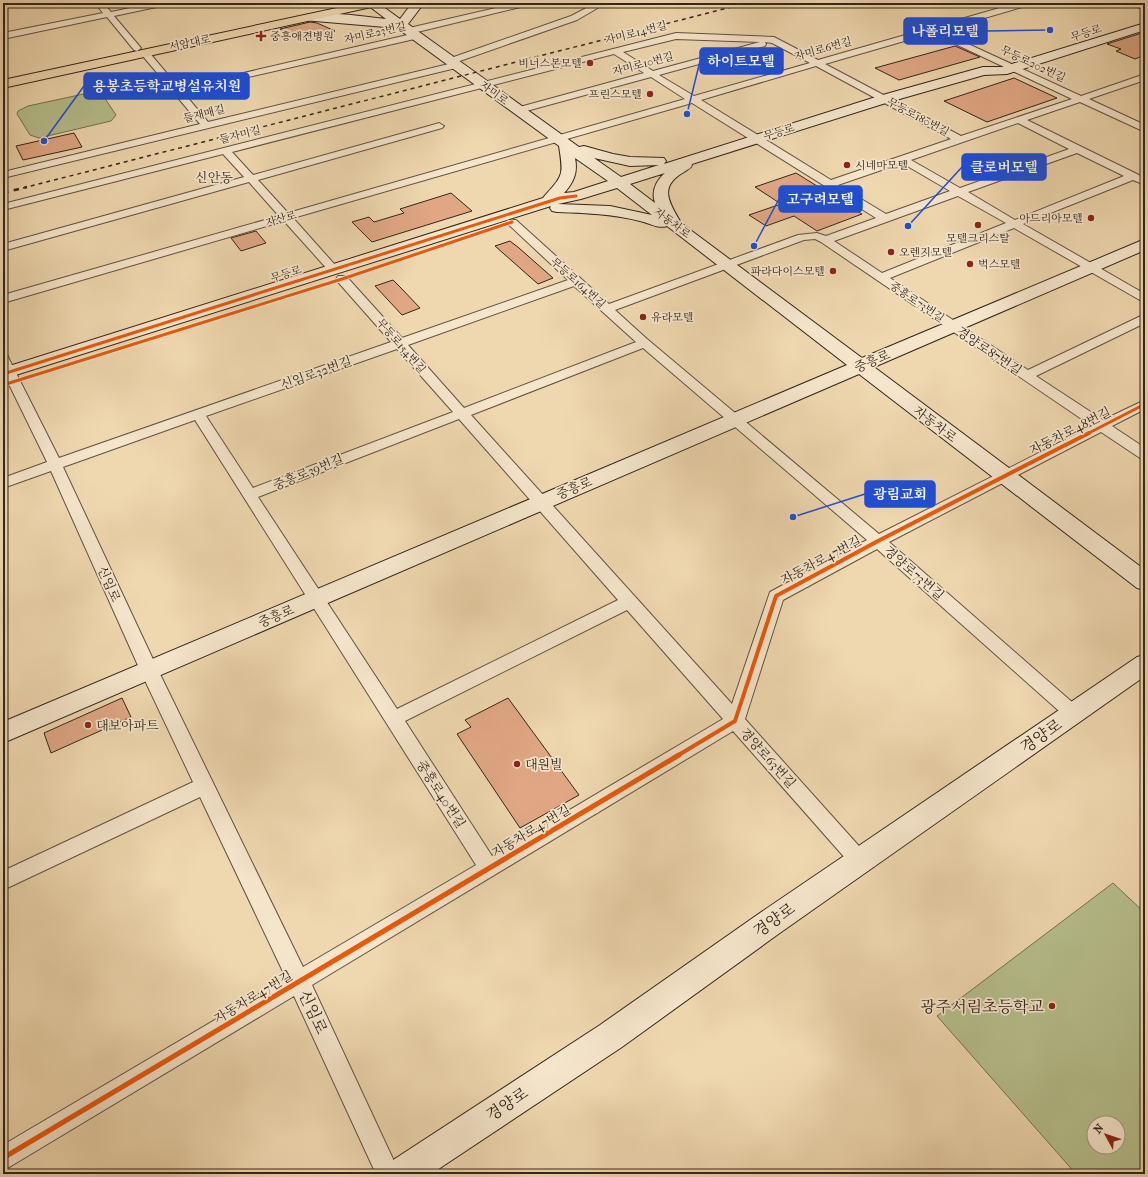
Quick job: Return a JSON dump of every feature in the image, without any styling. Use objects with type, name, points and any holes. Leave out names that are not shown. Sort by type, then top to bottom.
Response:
[{"type":"main road","name":"서암대로","points":[[3,84],[340,3]]},
{"type":"main road","name":"서암대로","points":[[309,11],[373,3]]},
{"type":"main road","name":"서암대로","points":[[3,76],[141,50]]},
{"type":"street","points":[[99,3],[206,126]]},
{"type":"street","points":[[3,36],[166,3]]},
{"type":"street","name":"자미로","points":[[373,3],[618,182]]},
{"type":"street","points":[[309,11],[409,30],[418,3]]},
{"type":"street","name":"자미로23번길","points":[[177,91],[409,30],[528,3]]},
{"type":"street","name":"들재매길","points":[[3,175],[206,126],[454,63],[574,18],[602,3]]},
{"type":"street","name":"자미로6번길","points":[[562,141],[693,99],[1026,3]]},
{"type":"street","points":[[1132,3],[1145,8]]},
{"type":"street","name":"무등로","points":[[983,71],[990,64],[998,61],[1145,14]]},
{"type":"street","name":"무등로","points":[[6,374],[512,222],[553,205],[560,198],[576,196],[884,99],[983,71],[1003,71],[1145,26]]},
{"type":"street","name":"무등로202번길","points":[[932,30],[1145,129]]},
{"type":"street","name":"자미로14번길","points":[[482,84],[676,36],[774,40],[817,63]]},
{"type":"street","name":"자미로10번길","points":[[519,110],[774,40]]},
{"type":"street","points":[[615,51],[886,219]]},
{"type":"street","name":"무등로180번길","points":[[817,63],[960,140]]},
{"type":"street","points":[[1080,99],[1145,77]]},
{"type":"street","name":"들자미길","points":[[3,207],[226,151],[482,84]]},
{"type":"street","name":"무등로202번길","points":[[960,140],[1080,99]]},
{"type":"street","points":[[1019,120],[1145,182]]},
{"type":"street","points":[[3,248],[439,126]]},
{"type":"street","name":"무등로180번길","points":[[830,184],[960,140]]},
{"type":"street","points":[[562,141],[606,158],[632,163],[650,163],[705,155]]},
{"type":"street","points":[[562,141],[570,169],[553,205],[616,210],[645,217],[677,228]]},
{"type":"street","name":"자산로","points":[[3,299],[285,217],[562,141]]},
{"type":"street","name":"중흥로73번길","points":[[825,240],[1078,149]]},
{"type":"street","points":[[226,151],[337,274]]},
{"type":"street","points":[[677,228],[661,198],[661,187],[668,178],[680,168],[705,155]]},
{"type":"street","points":[[902,159],[1145,299]]},
{"type":"street","name":"중흥로73번길","points":[[881,278],[1133,176]]},
{"type":"street","name":"자동차로","points":[[618,182],[1145,582]]},
{"type":"street","name":"무등로","points":[[337,274],[553,205]]},
{"type":"street","name":"무등로164번길","points":[[512,222],[644,343],[734,420]]},
{"type":"street","name":"중흥로73번길","points":[[726,265],[802,237],[817,236],[952,326]]},
{"type":"street","name":"중흥로","points":[[3,733],[1145,244]]},
{"type":"street","points":[[607,309],[726,265]]},
{"type":"street","name":"무등로154번길","points":[[337,274],[540,503]]},
{"type":"street","name":"신임로32번길","points":[[3,483],[576,281]]},
{"type":"street","name":"경양로87번길","points":[[1026,376],[1145,318]]},
{"type":"street","name":"경양로87번길","points":[[952,326],[1145,455]]},
{"type":"street","points":[[460,413],[644,343]]},
{"type":"street","name":"신임로","points":[[6,374],[55,465],[149,670],[299,982],[388,1174]]},
{"type":"street","name":"자동차로48번길","points":[[1004,476],[1145,404]]},
{"type":"street","name":"중흥로39번길","points":[[250,495],[367,448],[460,413]]},
{"type":"street","points":[[198,415],[316,598]]},
{"type":"street","name":"경양로73번길","points":[[734,420],[878,541],[1074,714]]},
{"type":"street","name":"자동차로47번길","points":[[3,1158],[735,721],[776,596],[1004,476]]},
{"type":"street","name":"경양로63번길","points":[[540,503],[860,861]]},
{"type":"street","name":"중흥로40번길","points":[[316,598],[489,868]]},
{"type":"street","points":[[394,719],[629,602]]},
{"type":"street","name":"경양로","points":[[402,1174],[611,1036],[860,861],[1145,664]]},
{"type":"street","points":[[3,881],[204,786]]},
{"type":"green space","points":[[93,92],[102,94],[116,115],[111,121],[39,138],[30,135],[17,114],[18,111],[28,106]]},
{"type":"green space","points":[[1113,883],[1145,913],[1145,1174],[1076,1174],[937,1016]]},
{"type":"building","points":[[310,22],[317,23],[335,31],[304,39],[291,36],[280,29]]},
{"type":"building","points":[[1145,32],[1145,59],[1140,57],[1135,59],[1116,51],[1121,49],[1107,44]]},
{"type":"building","points":[[955,46],[980,57],[899,80],[875,68]]},
{"type":"building","points":[[1014,78],[1057,98],[987,122],[944,101]]},
{"type":"building","points":[[74,133],[82,147],[23,160],[16,146]]},
{"type":"building","points":[[796,173],[862,214],[817,231],[794,216],[766,226],[749,215],[781,204],[755,187]]},
{"type":"building","points":[[451,193],[472,211],[372,242],[352,222],[369,217],[374,222],[404,213],[400,209]]},
{"type":"building","points":[[256,231],[266,243],[241,251],[231,238]]},
{"type":"building","points":[[510,241],[553,278],[538,284],[495,246]]},
{"type":"building","points":[[393,280],[420,308],[402,315],[375,286]]},
{"type":"building","name":"대보아파트","points":[[122,698],[131,717],[51,753],[44,733]]},
{"type":"building","name":"대원빌","points":[[508,698],[579,795],[520,828],[457,734],[471,727],[465,720]]},
{"type":"railway","points":[[23,188],[747,3]]},
{"type":"railway","points":[[23,188],[27,187]]},
{"type":"railway","points":[[3,193],[23,188]]},
{"type":"cycle path","points":[[3,374],[560,198],[576,196]]},
{"type":"cycle path","points":[[3,385],[342,279],[512,222]]},
{"type":"cycle path","points":[[3,1158],[735,721],[776,596],[878,541],[1145,404]]},
{"type":"place","name":"나폴리모텔","points":[[1050,30]]},
{"type":"place","name":"중흥애견병원","points":[[261,36]]},
{"type":"place","name":"비너스본모텔","points":[[590,63]]},
{"type":"place","name":"프린스모텔","points":[[650,94]]},
{"type":"place","name":"하이트모텔","points":[[687,114]]},
{"type":"place","name":"용봉초등학교병설유치원","points":[[44,141]]},
{"type":"place","name":"시네마모텔","points":[[847,165]]},
{"type":"place","name":"아드리아모텔","points":[[1091,218]]},
{"type":"place","name":"모텔크리스탈","points":[[978,225]]},
{"type":"place","name":"클로버모텔","points":[[908,226]]},
{"type":"place","name":"고구려모텔","points":[[754,246]]},
{"type":"place","name":"오렌지모텔","points":[[891,252]]},
{"type":"place","name":"벅스모텔","points":[[970,264]]},
{"type":"place","name":"파라다이스모텔","points":[[833,271]]},
{"type":"place","name":"유라모텔","points":[[643,317]]},
{"type":"place","name":"광림교회","points":[[793,517]]},
{"type":"place","name":"대보아파트","points":[[88,725]]},
{"type":"place","name":"대원빌","points":[[517,764]]},
{"type":"place","name":"광주서림초등학교","points":[[1052,1006]]},
{"type":"district","name":"신안동","points":[[214,177]]}]
